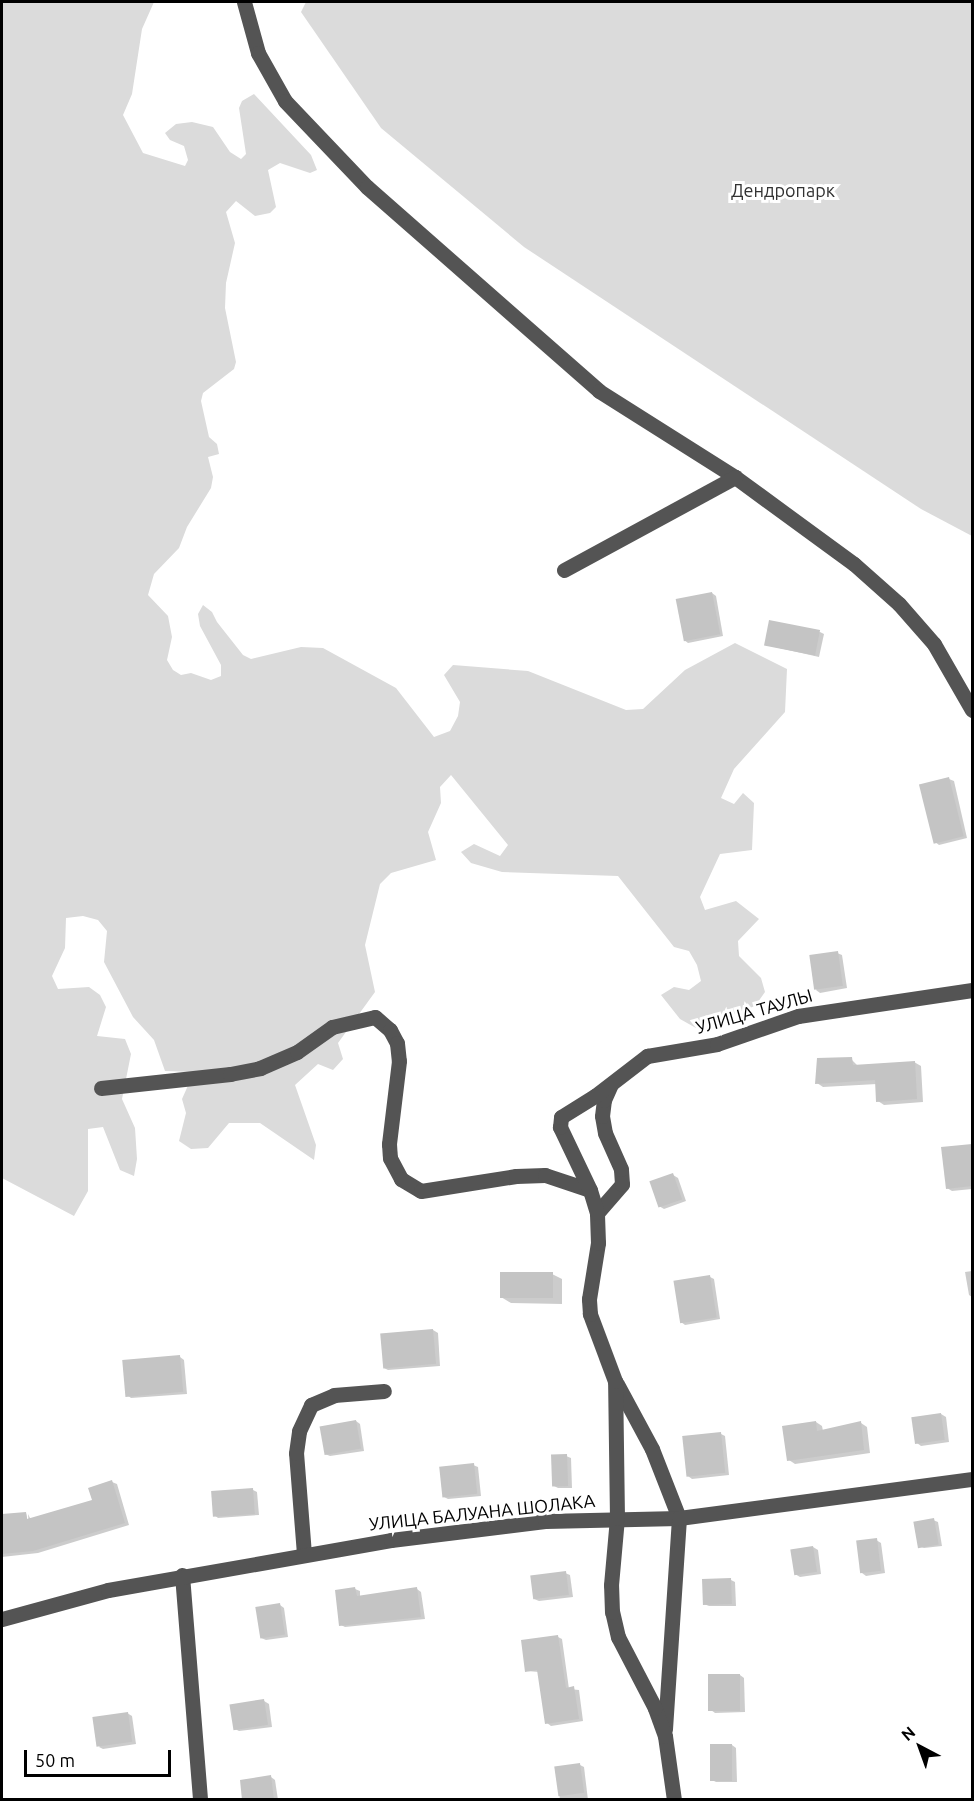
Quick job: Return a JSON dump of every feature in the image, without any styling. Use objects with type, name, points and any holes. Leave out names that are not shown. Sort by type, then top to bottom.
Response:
[{"type":"street","points":[[244,2],[258,53],[285,101],[368,187],[599,391],[735,477],[802,524],[899,604],[934,644],[972,710]]},
{"type":"street","points":[[564,570],[735,477]]},
{"type":"street","name":"УЛИЦА ТАУЛЫ","points":[[590,1190],[560,1127],[561,1117],[595,1096],[647,1056],[717,1044],[798,1016],[972,990]]},
{"type":"street","points":[[101,1088],[230,1074],[260,1068],[297,1052],[332,1027],[375,1017],[390,1030],[397,1042],[399,1061],[389,1151],[394,1169],[401,1179],[422,1191],[516,1176],[545,1175],[590,1190],[597,1213],[598,1243],[589,1299],[590,1314],[615,1381],[652,1449],[679,1518],[665,1736]]},
{"type":"street","points":[[597,1213],[622,1184],[621,1169],[605,1133],[602,1116],[604,1100],[611,1084]]},
{"type":"street","points":[[615,1381],[617,1518],[611,1585],[612,1612],[618,1637],[655,1708],[665,1736],[674,1800]]},
{"type":"street","points":[[304,1554],[296,1453],[299,1431],[311,1405],[334,1395],[384,1392]]},
{"type":"street","name":"УЛИЦА БАЛУАНА ШОЛАКА","points":[[2,1619],[108,1590],[182,1575],[391,1540],[544,1521],[679,1518],[972,1479]]},
{"type":"street","points":[[182,1575],[200,1800]]},
{"type":"green space","points":[[2,2],[154,2],[142,29],[132,94],[123,115],[143,153],[185,166],[188,160],[184,146],[170,140],[165,133],[176,124],[192,122],[213,127],[230,152],[241,159],[246,154],[239,108],[242,101],[254,94],[311,155],[317,170],[310,173],[280,163],[268,170],[276,207],[270,213],[255,216],[236,201],[226,212],[235,243],[226,283],[225,308],[236,362],[234,369],[203,393],[201,401],[209,437],[217,444],[219,454],[208,457],[213,477],[211,488],[187,527],[179,548],[154,574],[148,595],[168,616],[172,637],[167,660],[173,670],[181,675],[191,673],[211,680],[221,676],[221,665],[200,626],[198,614],[203,605],[212,612],[243,655],[251,659],[301,647],[323,648],[396,688],[434,737],[450,731],[458,716],[460,702],[444,675],[453,665],[528,671],[626,710],[643,709],[685,670],[735,643],[787,669],[785,712],[734,769],[721,798],[734,804],[743,793],[754,803],[752,850],[720,854],[700,897],[705,910],[736,901],[759,919],[738,941],[739,956],[761,978],[765,992],[755,1006],[696,1028],[680,1019],[661,995],[674,987],[689,990],[701,981],[697,965],[689,951],[674,947],[618,876],[502,872],[471,863],[461,852],[474,844],[500,856],[508,845],[451,775],[440,787],[441,803],[428,832],[436,860],[391,873],[380,884],[365,945],[375,992],[338,1043],[343,1059],[333,1070],[318,1064],[295,1085],[316,1145],[314,1160],[260,1123],[229,1123],[208,1148],[191,1149],[179,1141],[186,1113],[182,1099],[194,1072],[165,1071],[154,1040],[133,1017],[104,962],[107,931],[98,920],[83,916],[66,918],[65,948],[52,976],[58,989],[89,987],[100,995],[106,1007],[97,1036],[125,1039],[131,1054],[122,1099],[135,1128],[137,1159],[134,1176],[120,1170],[103,1127],[88,1129],[88,1191],[74,1216],[2,1178]]},
{"type":"green space","name":"Дендропарк","points":[[306,2],[972,2],[972,536],[921,509],[524,247],[381,128],[301,12]]},
{"type":"building","points":[[712,592],[720,634],[684,641],[676,599]]},
{"type":"building","points":[[769,620],[820,630],[815,655],[764,646]]},
{"type":"building","points":[[949,777],[964,836],[934,844],[919,784]]},
{"type":"building","points":[[838,951],[843,986],[814,990],[809,955]]},
{"type":"building","points":[[852,1057],[853,1065],[915,1061],[917,1099],[876,1102],[875,1080],[815,1084],[817,1058]]},
{"type":"building","points":[[972,1144],[972,1186],[946,1189],[941,1147]]},
{"type":"building","points":[[673,1173],[682,1199],[658,1208],[649,1181]]},
{"type":"building","points":[[500,1272],[553,1272],[553,1298],[500,1298]]},
{"type":"building","points":[[710,1275],[717,1317],[680,1323],[673,1281]]},
{"type":"building","points":[[433,1329],[436,1364],[383,1368],[380,1334]]},
{"type":"building","points":[[180,1355],[183,1392],[125,1397],[122,1360]]},
{"type":"building","points":[[941,1413],[945,1440],[915,1444],[911,1417]]},
{"type":"building","points":[[356,1420],[361,1449],[325,1455],[320,1426]]},
{"type":"building","points":[[816,1421],[817,1431],[861,1421],[864,1450],[787,1461],[782,1426]]},
{"type":"building","points":[[721,1432],[725,1473],[686,1477],[682,1436]]},
{"type":"building","points":[[567,1454],[568,1486],[552,1487],[551,1455]]},
{"type":"building","points":[[474,1463],[477,1494],[442,1497],[439,1467]]},
{"type":"building","points":[[112,1480],[125,1523],[33,1551],[2,1554],[2,1514],[26,1512],[27,1519],[92,1500],[88,1488]]},
{"type":"building","points":[[253,1488],[255,1514],[213,1517],[211,1491]]},
{"type":"building","points":[[934,1518],[939,1545],[918,1548],[913,1522]]},
{"type":"building","points":[[877,1538],[881,1571],[860,1573],[856,1541]]},
{"type":"building","points":[[813,1546],[817,1572],[794,1575],[790,1550]]},
{"type":"building","points":[[566,1571],[569,1595],[533,1599],[530,1575]]},
{"type":"building","points":[[731,1578],[732,1604],[703,1605],[702,1579]]},
{"type":"building","points":[[355,1587],[357,1596],[417,1587],[421,1617],[339,1626],[335,1590]]},
{"type":"building","points":[[280,1603],[285,1635],[260,1639],[255,1607]]},
{"type":"building","points":[[558,1635],[566,1688],[574,1686],[579,1719],[545,1724],[537,1670],[525,1672],[521,1640]]},
{"type":"building","points":[[708,1674],[740,1674],[740,1711],[708,1711]]},
{"type":"building","points":[[264,1699],[268,1725],[233,1730],[229,1704]]},
{"type":"building","points":[[128,1712],[132,1742],[97,1747],[92,1717]]},
{"type":"building","points":[[710,1744],[732,1744],[732,1781],[710,1781]]},
{"type":"building","points":[[580,1763],[584,1793],[558,1796],[554,1767]]},
{"type":"building","points":[[271,1775],[274,1800],[242,1800],[240,1780]]}]
